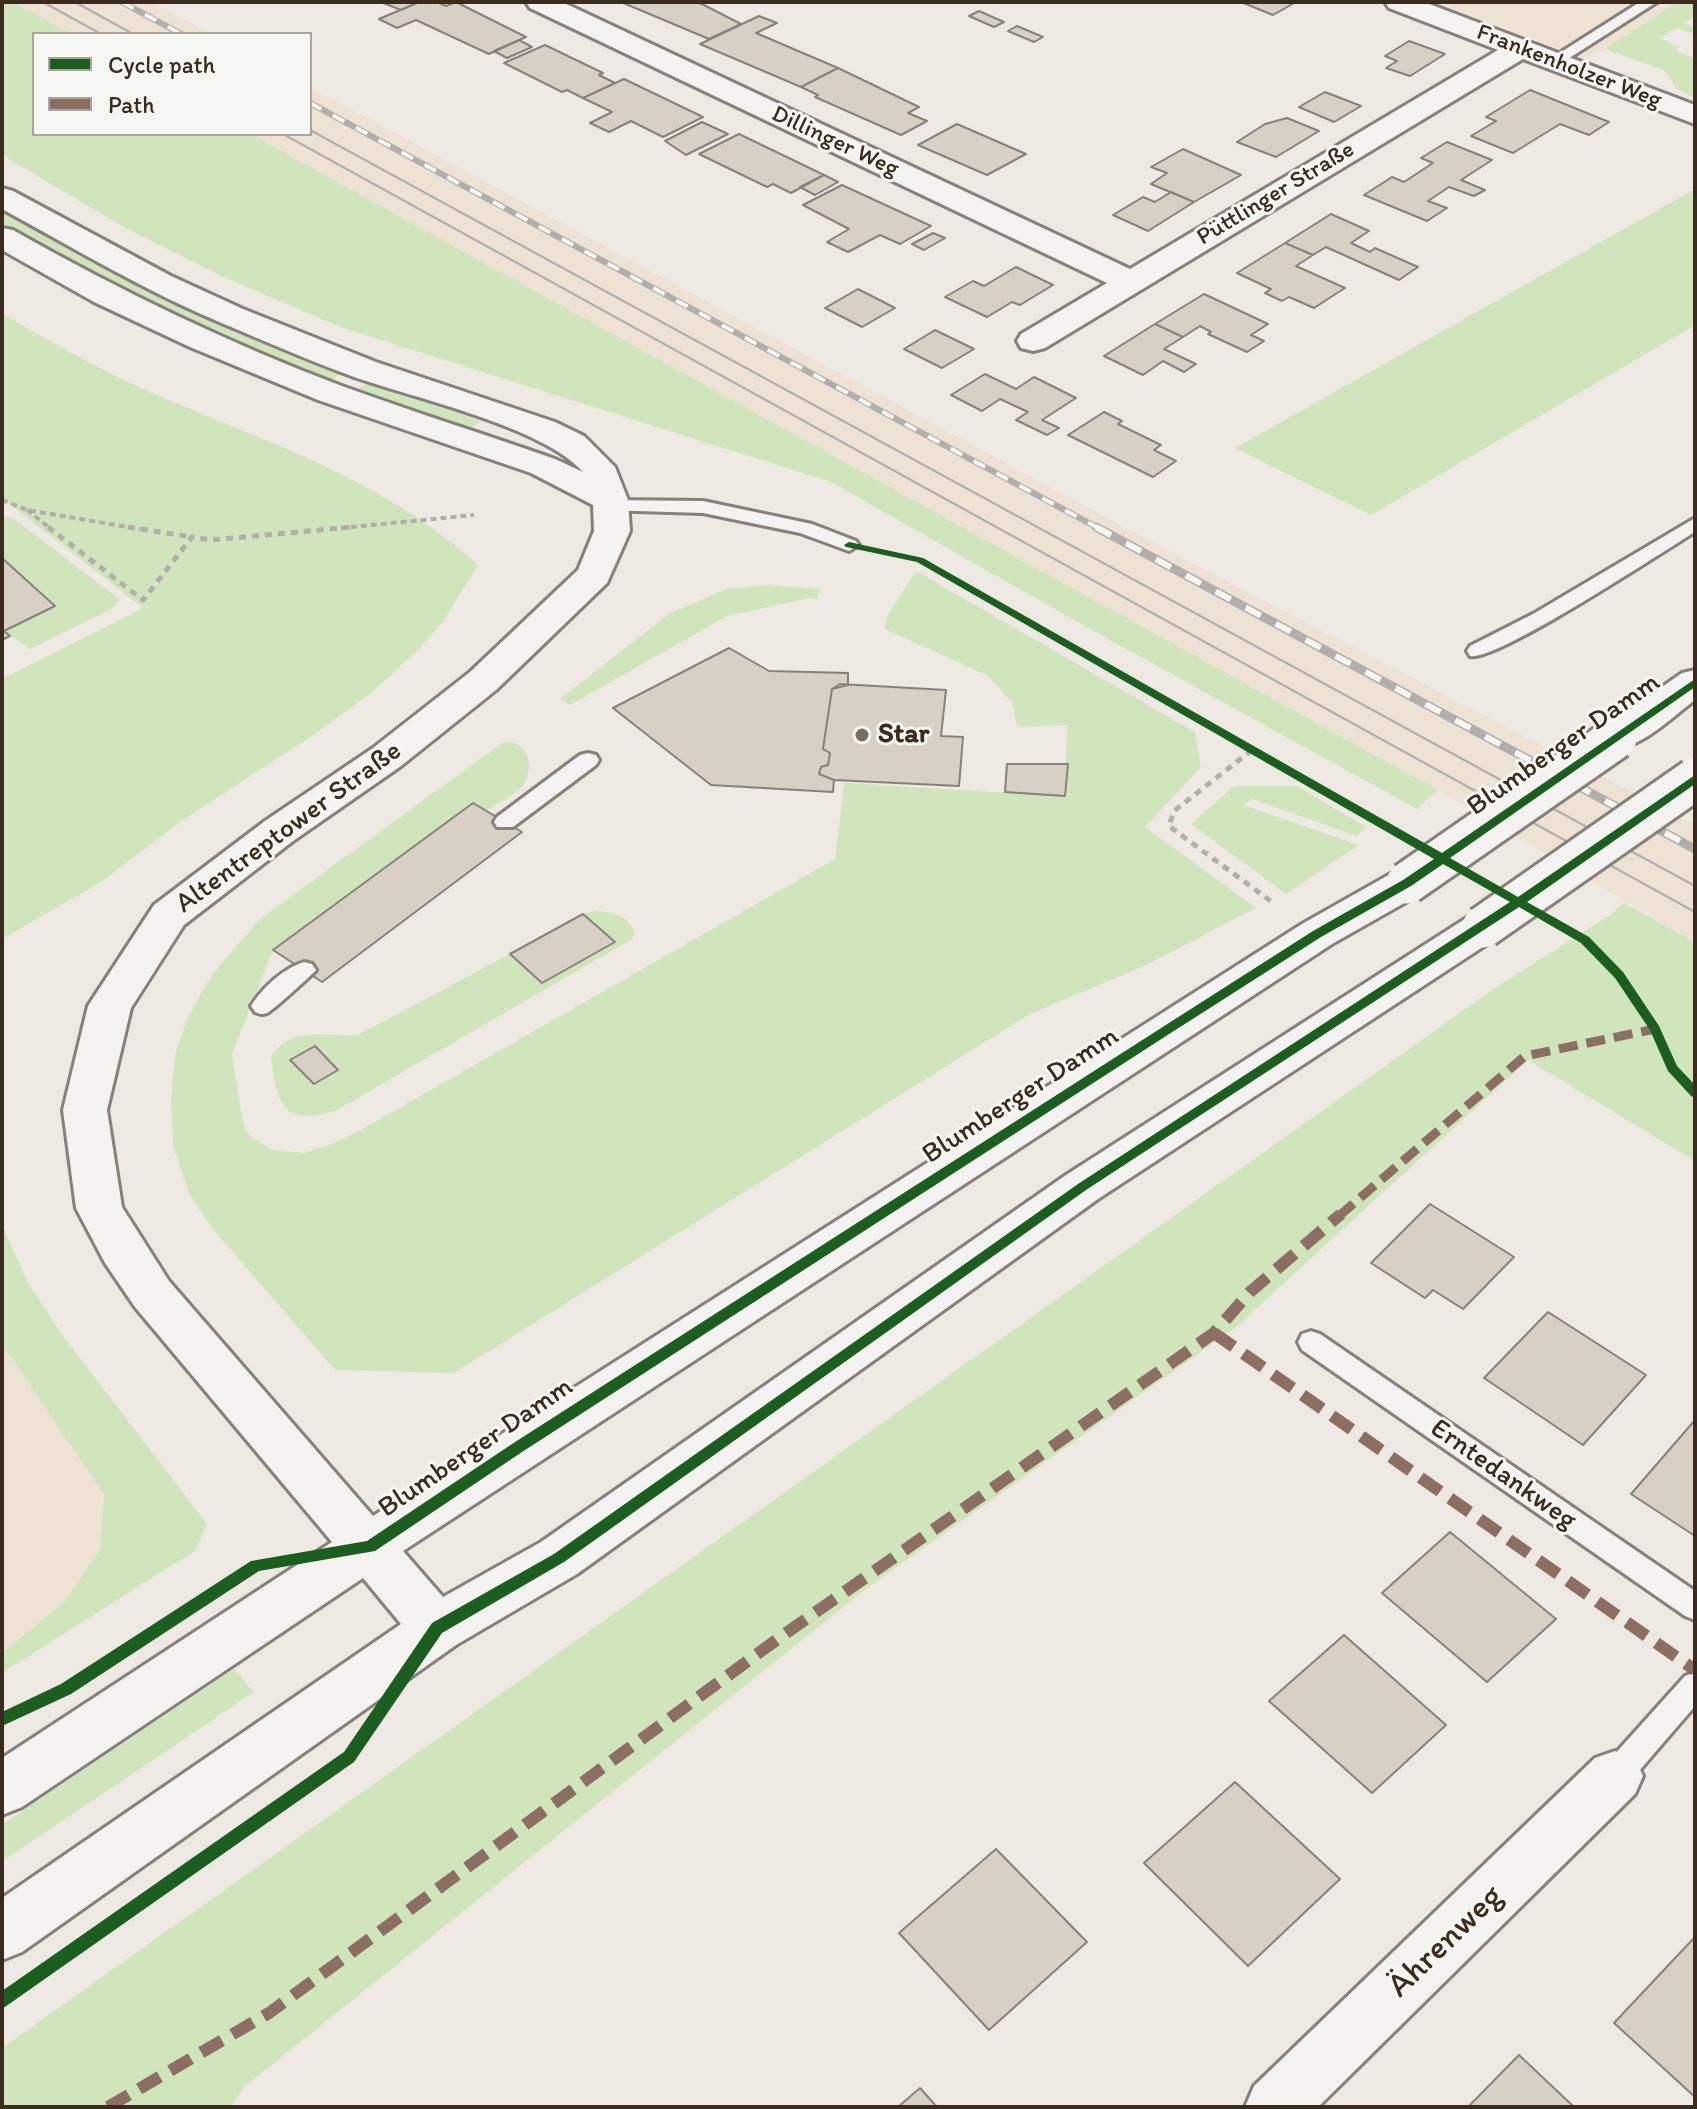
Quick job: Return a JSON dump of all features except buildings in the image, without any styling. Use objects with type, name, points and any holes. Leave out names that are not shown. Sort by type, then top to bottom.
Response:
[{"type":"main road","name":"Dillinger Weg","points":[[540,2],[1129,281]]},
{"type":"main road","name":"Frankenholzer Weg","points":[[1399,2],[1695,115]]},
{"type":"main road","name":"Püttlinger Straße","points":[[1033,341],[1521,48]]},
{"type":"main road","name":"Altentreptower Straße","points":[[2,197],[160,283],[232,316],[364,369],[543,429],[572,443],[598,467],[610,503],[612,531],[594,575],[483,681],[387,757],[279,831],[169,915],[110,1006],[85,1110],[99,1208],[122,1250],[152,1294],[437,1628]]},
{"type":"main road","points":[[2,237],[105,295],[202,340],[330,393],[543,466],[610,503]]},
{"type":"main road","name":"Blumberger Damm","points":[[2,1789],[517,1448],[1278,959],[1407,883],[1695,682]]},
{"type":"main road","points":[[2,1932],[437,1628],[559,1558],[1082,1187],[1483,927],[1695,779]]},
{"type":"main road","name":"Ährenweg","points":[[1275,2107],[1615,1776]]},
{"type":"lane","points":[[1555,61],[1650,2]]},
{"type":"lane","points":[[610,503],[703,507],[805,528],[849,545]]},
{"type":"lane","points":[[1477,651],[1540,618],[1695,524]]},
{"type":"lane","points":[[505,822],[588,760]]},
{"type":"lane","points":[[263,1006],[275,992],[304,970]]},
{"type":"lane","name":"Erntedankweg","points":[[1311,1342],[1695,1607]]},
{"type":"lane","points":[[1615,1776],[1695,1685]]},
{"type":"path","points":[[2,500],[27,510],[211,540],[474,515]]},
{"type":"path","points":[[27,510],[143,600],[192,537]]},
{"type":"path","points":[[1252,750],[1174,811],[1169,826],[1283,910]]},
{"type":"shaded area","points":[[14,2],[152,2],[207,32],[67,32]]},
{"type":"shaded area","points":[[1436,2],[1695,2],[1695,6],[1585,59]]},
{"type":"shaded area","points":[[312,88],[1163,548],[1695,825],[1695,942],[1438,790],[255,136],[312,136]]},
{"type":"shaded area","points":[[2,1328],[104,1494],[100,1549],[64,1602],[2,1653]]},
{"type":"green space","points":[[2,2],[14,2],[67,32],[32,32],[32,136],[255,136],[1438,790],[1417,809],[831,482],[343,328],[226,278],[122,226],[2,155]]},
{"type":"green space","points":[[1678,2],[1695,2],[1695,16],[1684,23],[1695,27],[1695,34],[1677,28],[1660,38],[1680,47],[1676,51],[1695,58],[1695,97],[1677,90],[1666,71],[1605,49]]},
{"type":"green space","points":[[1695,189],[1695,325],[1371,515],[1235,448]]},
{"type":"green space","points":[[2,211],[173,302],[341,373],[329,382],[162,310],[2,224]]},
{"type":"green space","points":[[2,314],[133,384],[364,486],[442,535],[478,565],[444,620],[418,650],[371,693],[315,734],[184,819],[101,882],[2,939],[2,679],[143,608],[2,498]]},
{"type":"green space","points":[[367,383],[481,421],[469,430],[356,392]]},
{"type":"green space","points":[[12,517],[120,600],[110,610],[30,649],[4,631],[55,606],[2,558],[2,518]]},
{"type":"green space","points":[[916,571],[1195,732],[1201,767],[1145,827],[1256,908],[1144,966],[1030,1014],[454,1373],[335,1370],[212,1228],[189,1193],[173,1146],[171,1100],[175,1056],[185,1024],[214,972],[260,919],[502,743],[519,745],[524,751],[528,758],[528,775],[519,790],[486,811],[473,803],[273,950],[232,1054],[243,1123],[249,1136],[273,1150],[303,1153],[359,1131],[835,859],[844,783],[1065,796],[1067,725],[1017,727],[1012,702],[987,675],[884,629],[888,615]]},
{"type":"green space","points":[[767,585],[819,589],[817,599],[809,598],[727,616],[570,705],[560,699],[670,613],[727,589]]},
{"type":"green space","points":[[1234,786],[1297,786],[1366,827],[1357,836],[1252,799],[1243,805],[1359,845],[1286,894],[1191,824]]},
{"type":"green space","points":[[1624,903],[1695,942],[1695,1161],[1528,1060],[1236,1327],[867,1588],[244,2087],[231,2107],[2,2107],[2,2048],[1495,988]]},
{"type":"green space","points":[[596,911],[625,919],[635,934],[632,939],[337,1110],[304,1116],[286,1108],[280,1099],[271,1057],[288,1040],[310,1035],[358,1035],[510,954],[542,983],[614,942],[583,914]]},
{"type":"green space","points":[[2,1225],[28,1283],[63,1336],[207,1524],[196,1550],[2,1673],[2,1653],[64,1602],[100,1549],[104,1494],[2,1344]]},
{"type":"green space","points":[[234,1669],[254,1692],[2,1861],[2,1825]]},
{"type":"tram line","points":[[43,2],[97,32]]},
{"type":"tram line","points":[[75,2],[129,32]]},
{"type":"tram line","points":[[312,131],[1695,886]]},
{"type":"tram line","points":[[287,136],[1695,912]]},
{"type":"railway","points":[[122,2],[177,32]]},
{"type":"railway","points":[[312,104],[1100,529]]},
{"type":"railway","points":[[1096,527],[1695,849]]},
{"type":"marked path","points":[[108,2107],[269,2013],[779,1638],[1214,1333],[1250,1292],[1525,1056],[1655,1029]]},
{"type":"marked path","points":[[1214,1333],[1695,1670]]},
{"type":"cycle path","points":[[849,545],[920,560],[1585,940],[1619,975],[1655,1029],[1672,1068],[1695,1093]]},
{"type":"cycle path","points":[[2,1719],[66,1689],[256,1565],[370,1547],[517,1448],[1162,1033],[1317,934],[1407,883],[1695,682]]},
{"type":"cycle path","points":[[2,2001],[349,1757],[437,1628],[559,1558],[1082,1187],[1483,927],[1695,779]]},
{"type":"place","name":"Star","points":[[862,735]]}]
